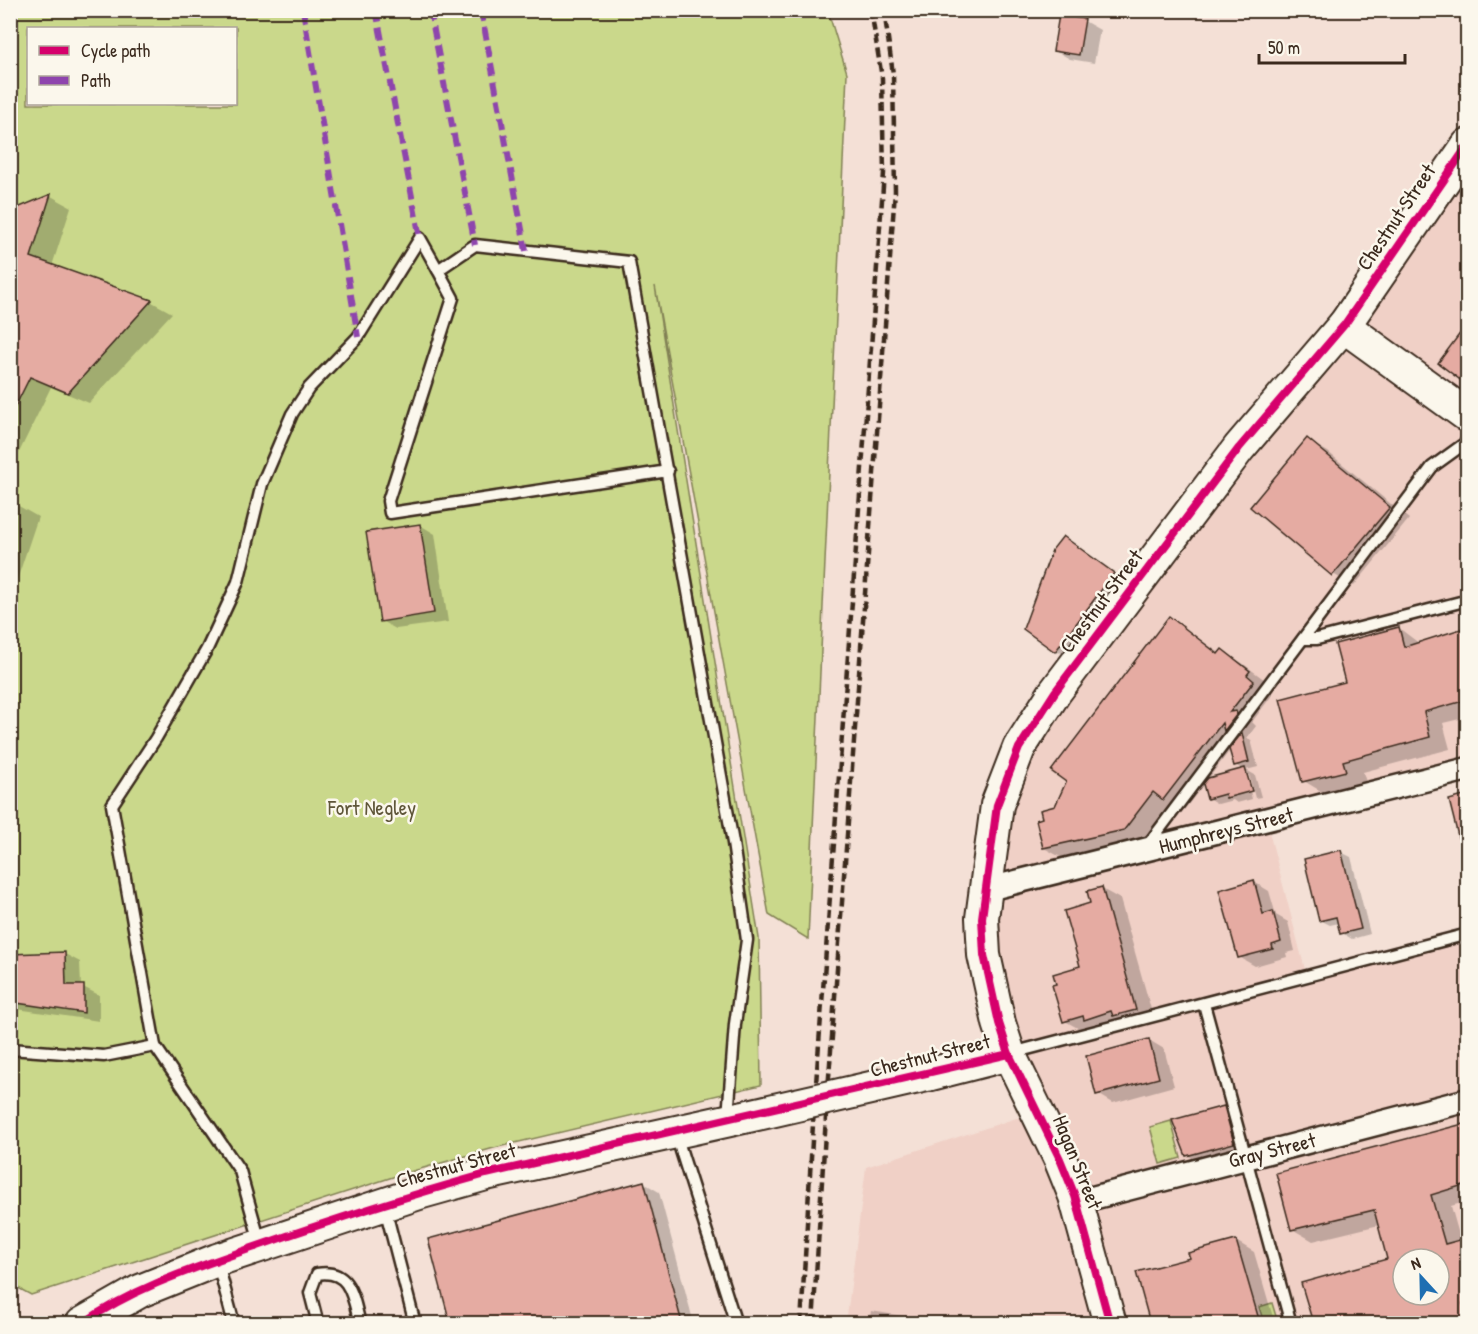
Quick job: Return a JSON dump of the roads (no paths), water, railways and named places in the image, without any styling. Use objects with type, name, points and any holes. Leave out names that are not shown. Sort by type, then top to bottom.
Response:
[{"type":"street","name":"Chestnut Street","points":[[82,1323],[140,1291],[217,1260],[384,1204],[486,1174],[1009,1054],[999,1023],[984,955],[984,890],[997,805],[1019,748],[1055,692],[1239,448],[1346,324],[1467,145]]},
{"type":"street","points":[[1346,324],[1356,335],[1467,416]]},
{"type":"street","name":"Humphreys Street","points":[[984,890],[1467,769]]},
{"type":"street","name":"Hagan Street","points":[[1009,1054],[1060,1159],[1077,1202],[1110,1323]]},
{"type":"street","name":"Gray Street","points":[[1077,1202],[1245,1156],[1467,1100]]},
{"type":"lane","points":[[260,1245],[240,1171],[155,1046],[112,805],[156,738],[207,649],[238,582],[262,484],[292,414],[309,388],[358,337],[420,238],[453,298],[388,501],[390,513],[668,471]]},
{"type":"lane","points":[[438,270],[475,245],[629,262],[733,843],[747,940],[735,1024],[736,1118]]},
{"type":"lane","points":[[1143,851],[1432,467],[1467,441]]},
{"type":"lane","points":[[1303,639],[1317,639],[1467,600]]},
{"type":"lane","points":[[1009,1054],[1467,934]]},
{"type":"lane","points":[[1204,1004],[1291,1323]]},
{"type":"lane","points":[[10,1049],[104,1056],[155,1046]]},
{"type":"lane","points":[[675,1131],[736,1323]]},
{"type":"lane","points":[[384,1204],[415,1323]]},
{"type":"lane","points":[[217,1260],[234,1323]]},
{"type":"lane","points":[[318,1323],[310,1293],[317,1274],[330,1272],[343,1279],[351,1292],[360,1323]]},
{"type":"railway","points":[[801,1324],[813,1124],[884,173],[882,78],[871,10]]},
{"type":"railway","points":[[813,1324],[826,1117],[895,191],[893,74],[884,10]]},
{"type":"park label","name":"Fort Negley","points":[[372,807]]}]
